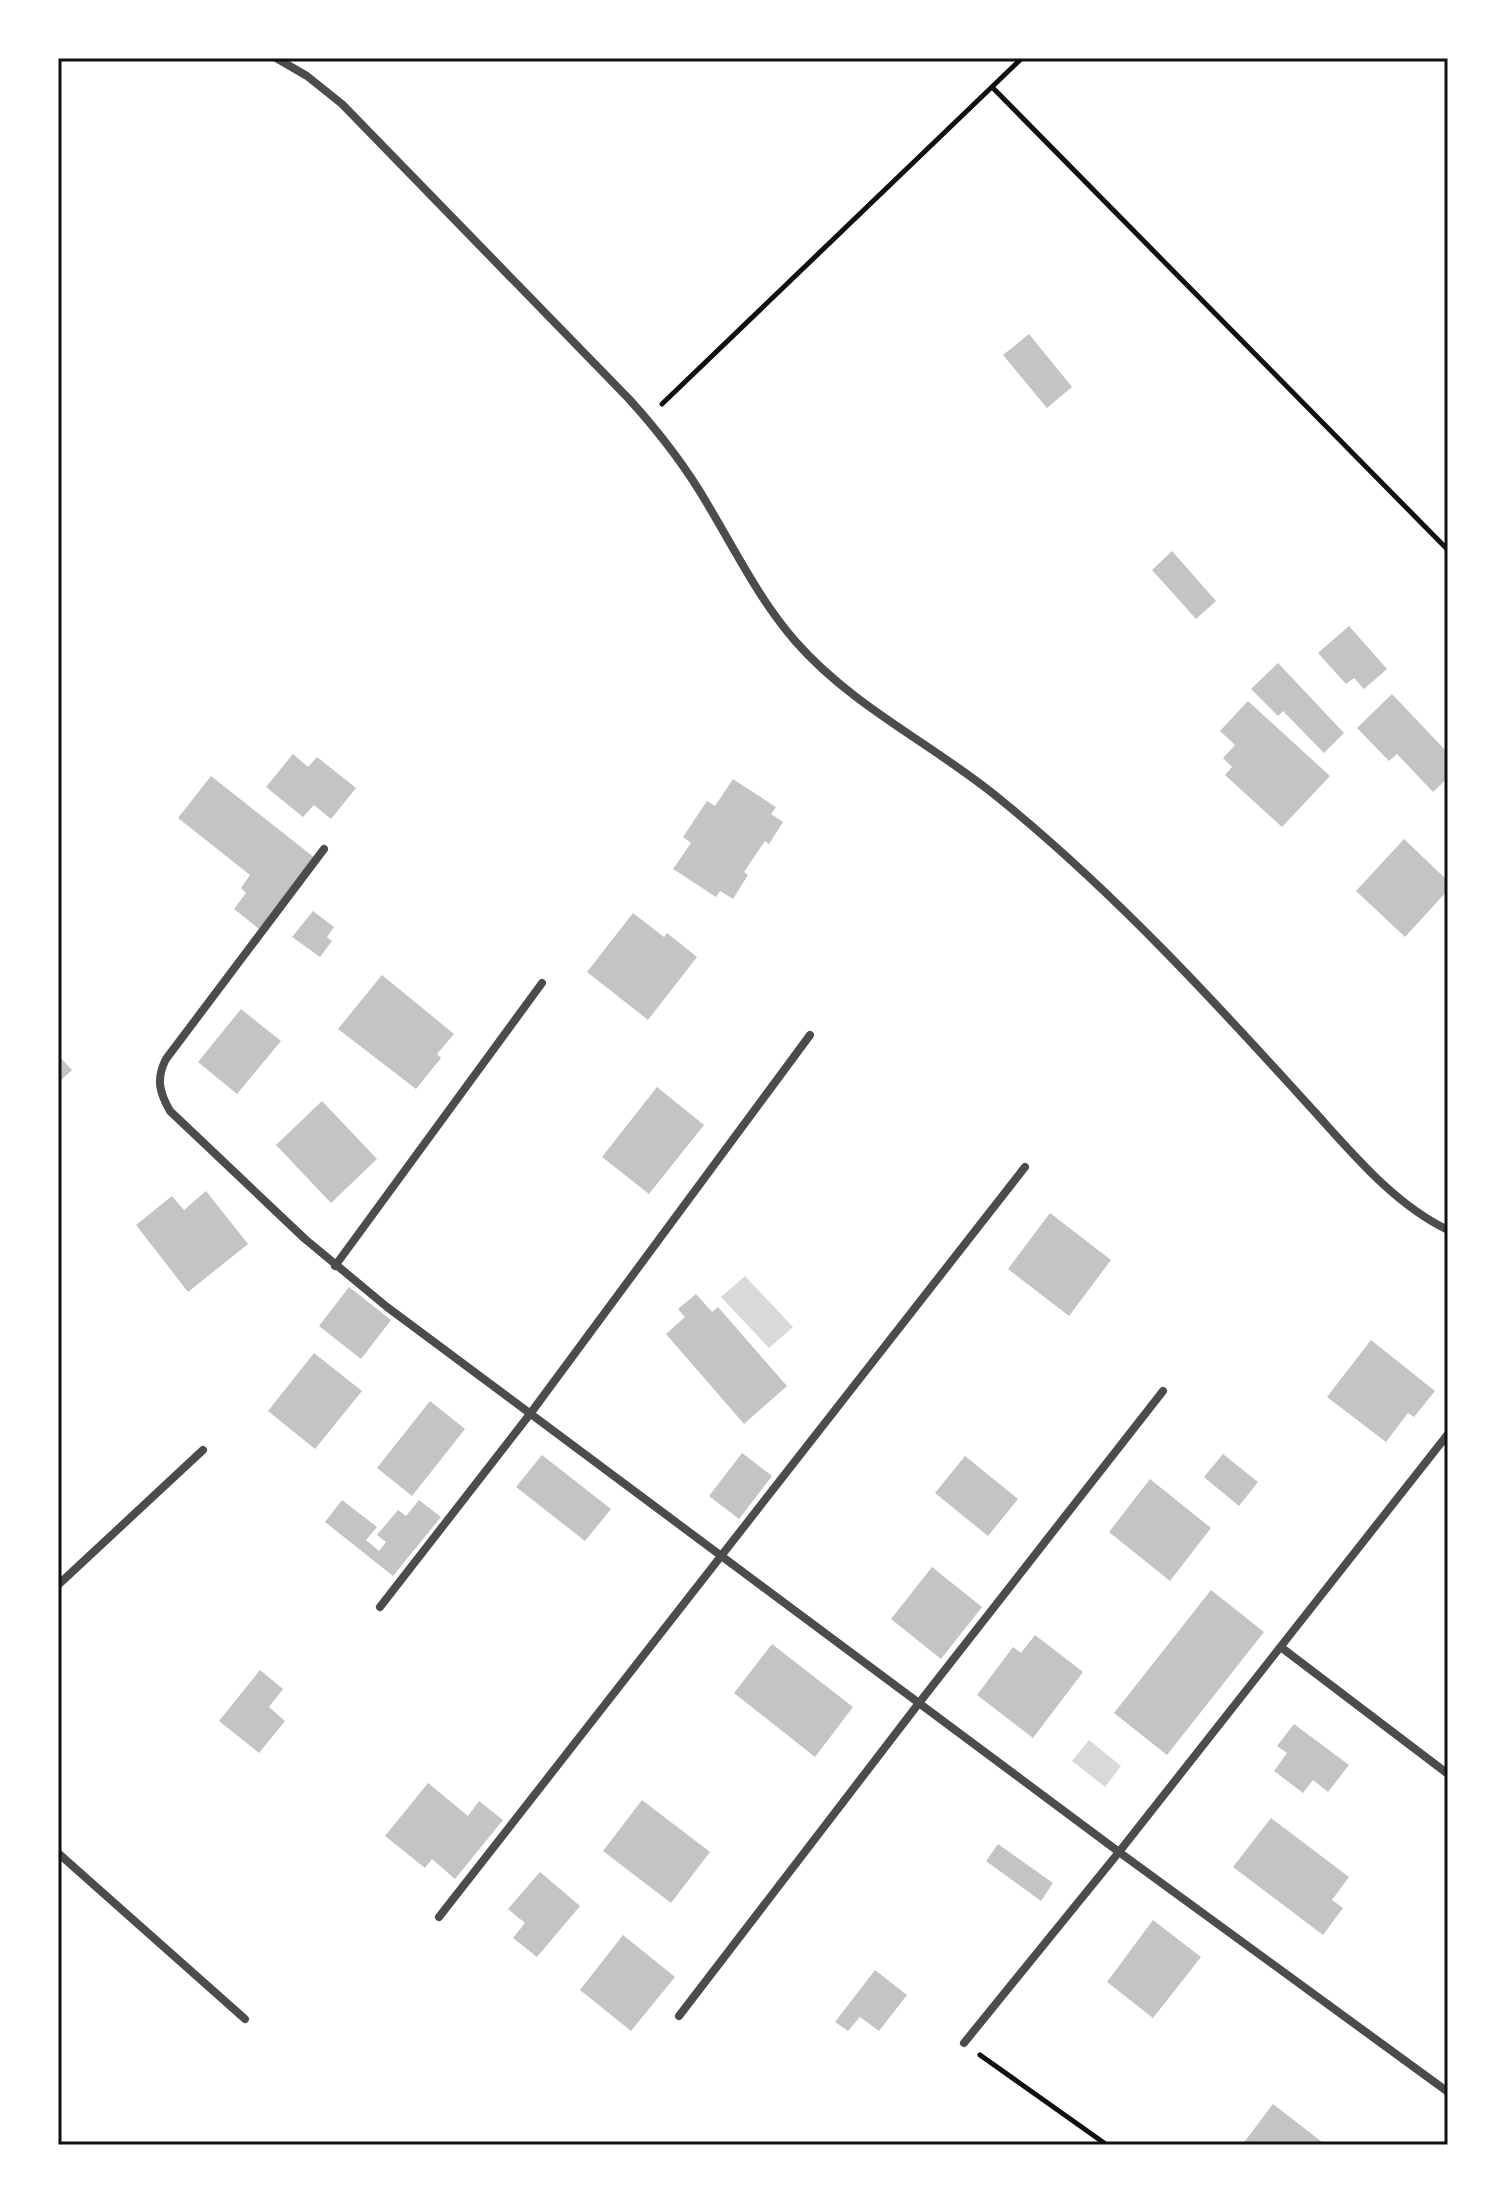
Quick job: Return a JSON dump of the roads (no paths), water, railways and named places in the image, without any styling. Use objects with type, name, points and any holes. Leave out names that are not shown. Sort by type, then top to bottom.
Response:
[{"type":"street","points":[[276,58],[292,62],[342,104],[647,419],[696,485],[768,607],[808,656],[873,711],[965,772],[1020,815],[1173,959],[1367,1168],[1413,1209],[1448,1230]]},
{"type":"street","points":[[324,849],[162,1066],[161,1095],[177,1118],[335,1266],[1119,1852],[1448,2092]]},
{"type":"street","points":[[335,1266],[542,983]]},
{"type":"street","points":[[380,1607],[530,1414],[810,1035]]},
{"type":"street","points":[[439,1917],[1025,1167]]},
{"type":"street","points":[[679,2016],[1163,1391]]},
{"type":"street","points":[[964,2043],[1282,1648],[1448,1434]]},
{"type":"street","points":[[58,1585],[203,1450]]},
{"type":"street","points":[[1282,1648],[1448,1774]]},
{"type":"street","points":[[58,1853],[245,2019]]}]
